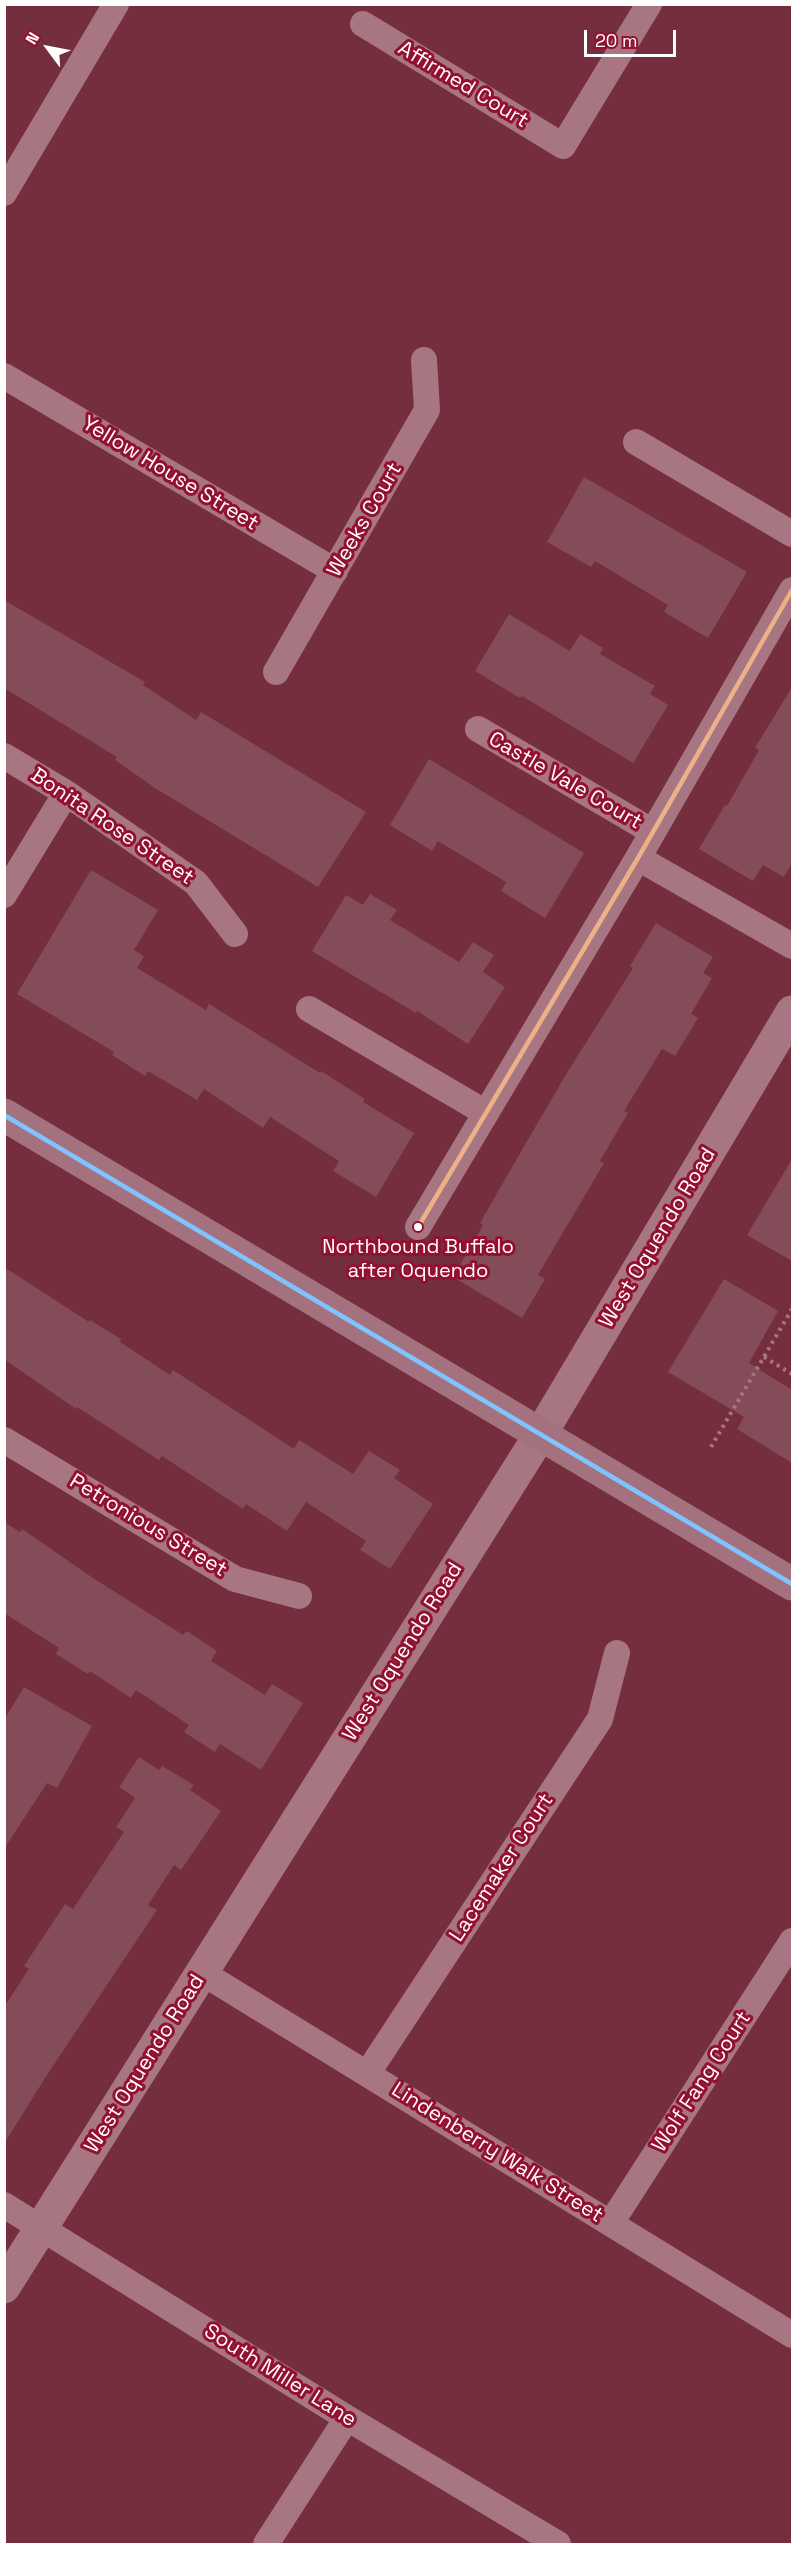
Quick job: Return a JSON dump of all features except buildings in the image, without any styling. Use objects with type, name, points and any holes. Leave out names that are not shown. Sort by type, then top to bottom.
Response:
[{"type":"main road","points":[[4,1115],[792,1584]]},
{"type":"street","points":[[4,193],[116,4]]},
{"type":"street","name":"Affirmed Court","points":[[363,24],[563,146],[649,4]]},
{"type":"street","name":"Weeks Court","points":[[276,672],[427,410],[424,360]]},
{"type":"street","name":"Yellow House Street","points":[[4,376],[335,571]]},
{"type":"street","points":[[636,442],[792,534]]},
{"type":"street","points":[[418,1227],[639,858],[792,590]]},
{"type":"street","name":"Castle Vale Court","points":[[478,729],[653,832]]},
{"type":"street","name":"Bonita Rose Street","points":[[4,756],[66,793],[196,883],[235,934]]},
{"type":"street","points":[[4,895],[66,793]]},
{"type":"street","points":[[639,858],[792,946]]},
{"type":"street","points":[[309,1009],[486,1113]]},
{"type":"street","name":"West Oquendo Road","points":[[4,2287],[540,1435],[792,1012]]},
{"type":"street","name":"Petronious Street","points":[[4,1440],[235,1579],[299,1596]]},
{"type":"street","name":"Lacemaker Court","points":[[367,2074],[600,1719],[617,1653]]},
{"type":"street","name":"Wolf Fang Court","points":[[611,2223],[792,1941]]},
{"type":"street","name":"Lindenberry Walk Street","points":[[201,1972],[792,2335]]},
{"type":"street","name":"South Miller Lane","points":[[4,2205],[346,2418],[558,2544]]},
{"type":"street","points":[[266,2544],[346,2418]]},
{"type":"path","points":[[711,1448],[792,1309]]},
{"type":"path","points":[[764,1357],[792,1374]]},
{"type":"transit line","points":[[418,1227],[638,858],[792,590]]},
{"type":"transit line","points":[[4,1115],[792,1584]]},
{"type":"place","name":"Northbound Buffalo after Oquendo","points":[[418,1227]]}]
